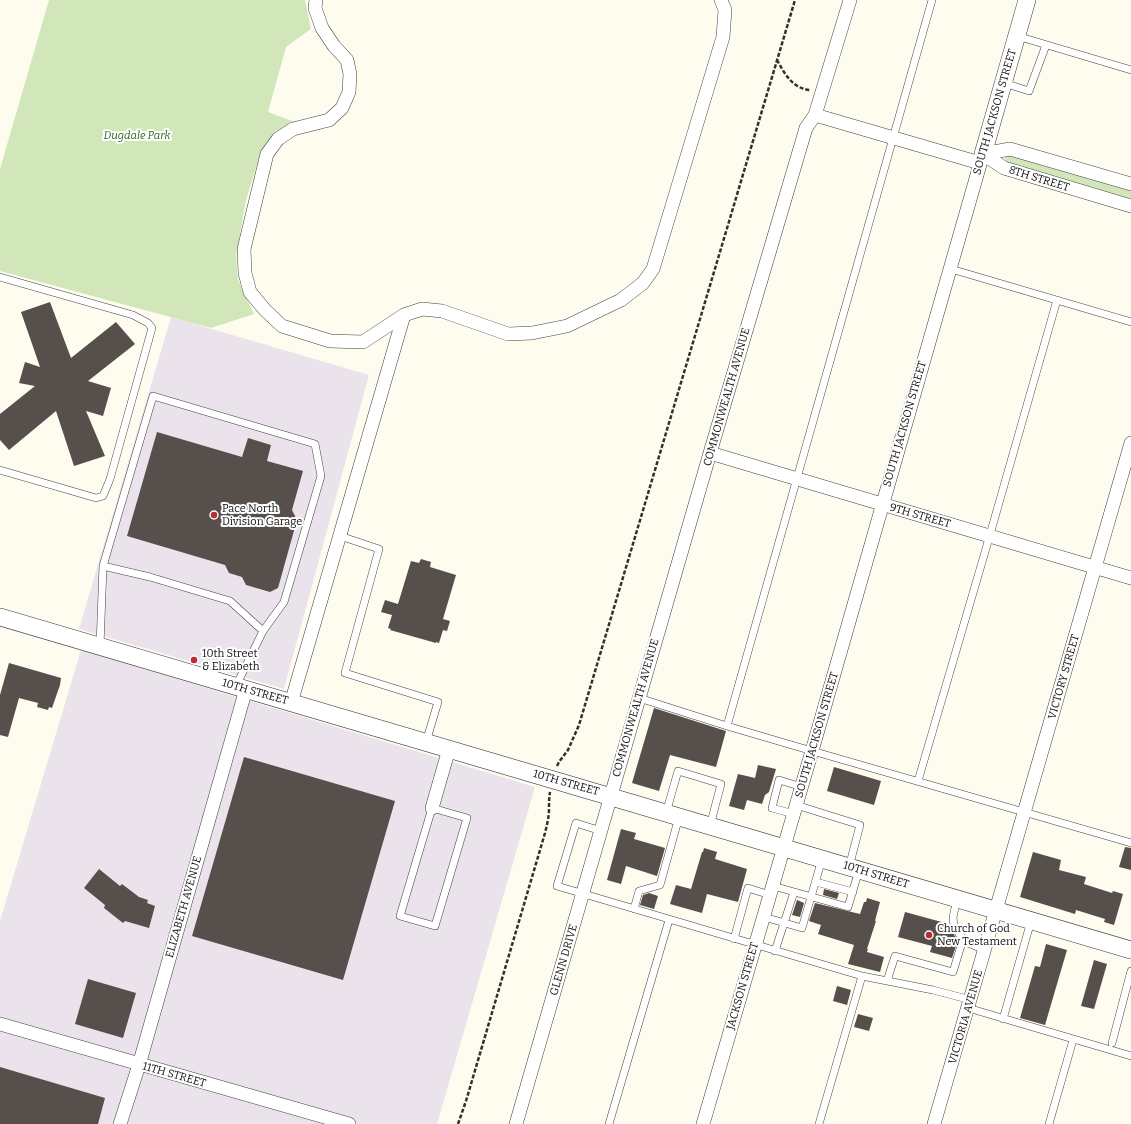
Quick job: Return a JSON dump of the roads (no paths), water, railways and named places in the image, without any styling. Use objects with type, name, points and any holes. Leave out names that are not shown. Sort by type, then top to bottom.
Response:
[{"type":"street","points":[[316,0],[315,8],[322,28],[334,46],[347,60],[350,74],[349,92],[342,108],[330,120],[293,129],[278,138],[267,154],[244,249],[245,273],[250,292],[265,310],[282,326],[330,341],[363,342],[404,315],[422,309],[442,311],[508,334],[532,333],[567,326],[621,300],[643,283],[653,270],[723,38],[725,10],[722,0]]},
{"type":"street","name":"COMMONWEALTH AVENUE","points":[[611,797],[710,453],[806,128],[815,115],[850,0]]},
{"type":"street","name":"SOUTH JACKSON STREET","points":[[784,848],[981,158],[1028,0]]},
{"type":"street","name":"8TH STREET","points":[[815,115],[893,138],[981,158],[1004,168],[1131,206]]},
{"type":"street","name":"8TH STREET","points":[[981,158],[1010,149],[1131,184]]},
{"type":"street","points":[[291,703],[404,315]]},
{"type":"street","name":"VICTORY STREET","points":[[997,911],[1131,443]]},
{"type":"street","name":"9TH STREET","points":[[710,453],[1131,578]]},
{"type":"street","name":"10TH STREET","points":[[0,617],[1131,950]]},
{"type":"street","name":"ELIZABETH AVENUE","points":[[120,1124],[139,1065],[241,688]]},
{"type":"street","points":[[432,808],[449,749]]},
{"type":"street","name":"GLENN DRIVE","points":[[516,1124],[611,797]]},
{"type":"street","name":"JACKSON STREET","points":[[703,1124],[784,848]]},
{"type":"street","name":"VICTORIA AVENUE","points":[[934,1124],[997,911]]},
{"type":"street","name":"11TH STREET","points":[[0,1024],[319,1120],[349,1124]]},
{"type":"lane","points":[[727,726],[932,0]]},
{"type":"lane","points":[[1017,36],[1131,70]]},
{"type":"lane","points":[[1004,82],[1030,92],[1046,45]]},
{"type":"lane","points":[[950,269],[1131,322]]},
{"type":"lane","points":[[0,278],[133,315],[148,323],[152,328],[104,496],[96,498],[0,470]]},
{"type":"lane","points":[[918,781],[1057,300]]},
{"type":"lane","points":[[100,647],[103,566],[153,396],[315,444],[321,476],[284,602],[264,631],[241,688]]},
{"type":"lane","points":[[340,536],[379,549],[344,672],[438,702],[426,742]]},
{"type":"lane","points":[[103,566],[150,577],[230,600],[264,631]]},
{"type":"lane","points":[[639,698],[812,752],[1131,843]]},
{"type":"lane","points":[[634,909],[639,891],[660,885],[673,815],[678,771],[721,784],[710,826]]},
{"type":"lane","points":[[734,939],[748,888],[794,892],[848,908],[853,892],[854,868],[860,825],[795,810],[772,808],[779,780],[802,787]]},
{"type":"lane","points":[[432,808],[466,818],[435,926],[400,916],[432,808]]},
{"type":"lane","points":[[601,831],[576,823],[557,886],[862,976],[933,990],[1003,1019],[1131,1056]]},
{"type":"lane","points":[[764,917],[802,928],[822,859]]},
{"type":"lane","points":[[816,882],[853,892]]},
{"type":"lane","points":[[775,951],[794,892]]},
{"type":"lane","points":[[954,926],[953,917],[957,899]]},
{"type":"lane","points":[[609,1124],[669,920]]},
{"type":"lane","points":[[1003,1019],[1031,921]]},
{"type":"lane","points":[[887,981],[894,956],[953,972],[961,936],[970,944],[985,950]]},
{"type":"lane","points":[[1112,1043],[1131,971]]},
{"type":"lane","points":[[819,1124],[862,976]]},
{"type":"lane","points":[[1049,1124],[1073,1040]]},
{"type":"place","name":"Pace North Division Garage","points":[[214,515]]},
{"type":"place","name":"10th Street & Elizabeth","points":[[194,660]]},
{"type":"place","name":"Church of God New Testament","points":[[929,935]]},
{"type":"park label","name":"Dugdale Park","points":[[137,136]]}]
